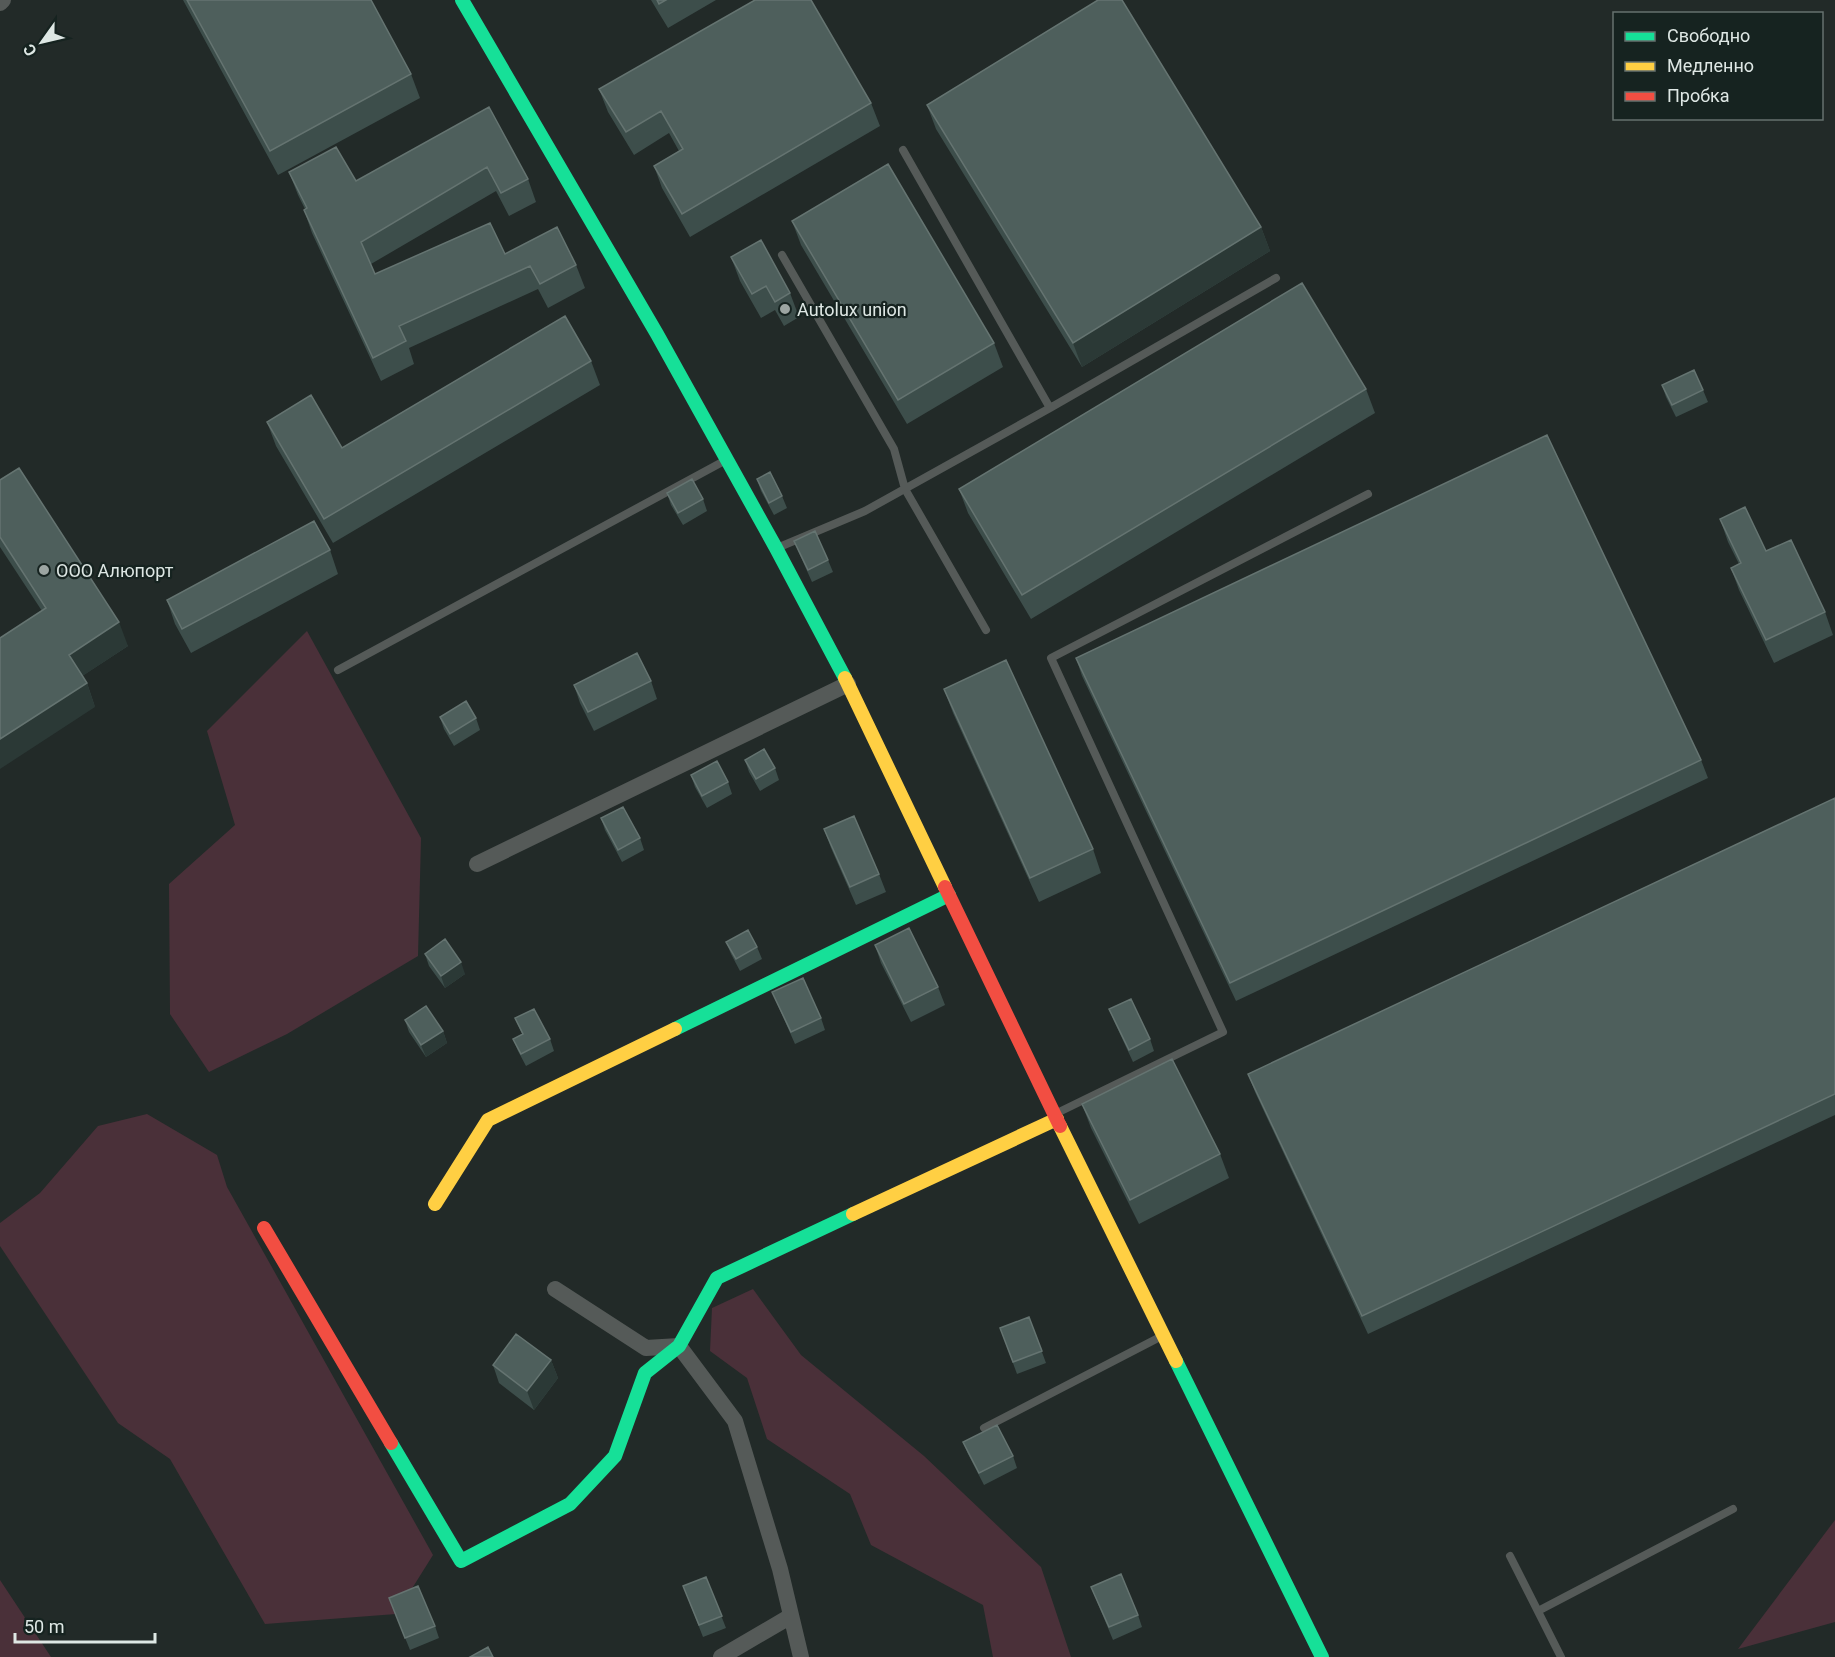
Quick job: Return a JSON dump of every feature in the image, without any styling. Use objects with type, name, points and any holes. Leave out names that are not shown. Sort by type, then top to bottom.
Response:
[{"type":"street","points":[[462,0],[657,334],[776,548],[848,684],[1055,1117],[1322,1657]]},
{"type":"street","points":[[477,864],[848,684]]},
{"type":"street","points":[[435,1204],[488,1120],[949,895]]},
{"type":"street","points":[[264,1228],[462,1562],[570,1504],[615,1455],[645,1373],[679,1346],[717,1278],[1055,1117]]},
{"type":"street","points":[[555,1289],[646,1348],[679,1346]]},
{"type":"street","points":[[679,1346],[735,1421],[780,1569],[801,1657]]},
{"type":"street","points":[[721,1657],[791,1616]]},
{"type":"lane","points":[[903,150],[1050,408]]},
{"type":"lane","points":[[782,255],[894,450],[905,489],[986,630]]},
{"type":"lane","points":[[776,548],[865,511],[1276,278]]},
{"type":"lane","points":[[339,670],[727,460]]},
{"type":"lane","points":[[1055,1117],[1223,1032],[1051,658],[1368,494]]},
{"type":"lane","points":[[984,1428],[1163,1335]]},
{"type":"lane","points":[[1538,1611],[1733,1509]]},
{"type":"lane","points":[[1510,1556],[1561,1657]]},
{"type":"shaded area","points":[[307,631],[421,838],[418,956],[287,1034],[209,1072],[170,1014],[169,884],[235,825],[207,731]]},
{"type":"shaded area","points":[[147,1114],[217,1155],[227,1187],[433,1555],[396,1614],[265,1624],[170,1459],[118,1423],[0,1246],[0,1223],[40,1193],[98,1126]]},
{"type":"shaded area","points":[[753,1289],[801,1355],[924,1456],[1041,1567],[1071,1657],[993,1657],[983,1605],[871,1545],[850,1494],[767,1439],[747,1378],[710,1351],[712,1308]]},
{"type":"shaded area","points":[[1835,1520],[1835,1622],[1738,1649]]},
{"type":"shaded area","points":[[0,1580],[51,1657],[0,1657]]},
{"type":"building","points":[[187,0],[371,0],[411,74],[270,151]]},
{"type":"building","points":[[755,0],[811,0],[871,103],[682,214],[654,166],[683,149],[661,111],[626,132],[599,89]]},
{"type":"building","points":[[1098,0],[1122,0],[1261,227],[1073,343],[927,105]]},
{"type":"building","points":[[489,107],[528,179],[501,193],[487,167],[361,242],[375,274],[490,223],[505,254],[557,227],[576,265],[540,284],[530,266],[399,326],[406,341],[373,358],[304,210],[307,208],[289,172],[336,147],[356,181]]},
{"type":"building","points":[[888,164],[994,343],[898,400],[792,221]]},
{"type":"building","points":[[761,240],[790,293],[775,302],[766,286],[752,294],[731,257]]},
{"type":"building","points":[[1302,283],[1366,389],[1022,595],[959,489]]},
{"type":"building","points":[[565,316],[591,361],[324,519],[267,422],[311,395],[342,448]]},
{"type":"building","points":[[1694,370],[1703,390],[1672,405],[1662,385]]},
{"type":"building","points":[[1547,435],[1701,760],[1230,983],[1076,658]]},
{"type":"building","points":[[19,468],[119,622],[69,655],[87,683],[0,739],[0,638],[46,608],[0,537],[0,480]]},
{"type":"building","points":[[770,472],[782,496],[769,503],[757,479]]},
{"type":"building","points":[[692,479],[703,499],[678,513],[667,493]]},
{"type":"building","points":[[1745,507],[1766,551],[1791,540],[1825,612],[1766,640],[1731,568],[1741,563],[1720,519]]},
{"type":"building","points":[[314,521],[330,550],[182,629],[167,600]]},
{"type":"building","points":[[815,531],[828,560],[808,570],[794,541]]},
{"type":"building","points":[[637,653],[651,681],[588,712],[574,685]]},
{"type":"building","points":[[1006,660],[1093,849],[1030,878],[944,689]]},
{"type":"building","points":[[466,701],[476,718],[450,734],[440,717]]},
{"type":"building","points":[[764,749],[775,768],[756,779],[745,760]]},
{"type":"building","points":[[717,761],[728,782],[702,796],[691,775]]},
{"type":"building","points":[[1835,798],[1835,1094],[1362,1316],[1248,1074]]},
{"type":"building","points":[[623,807],[640,838],[618,850],[601,818]]},
{"type":"building","points":[[854,816],[879,874],[850,887],[824,829]]},
{"type":"building","points":[[909,928],[938,987],[904,1004],[875,945]]},
{"type":"building","points":[[748,930],[757,947],[736,959],[726,942]]},
{"type":"building","points":[[445,939],[461,962],[441,976],[425,954]]},
{"type":"building","points":[[803,978],[821,1018],[791,1032],[772,992]]},
{"type":"building","points":[[1131,999],[1150,1039],[1129,1050],[1109,1009]]},
{"type":"building","points":[[426,1006],[443,1031],[421,1045],[405,1020]]},
{"type":"building","points":[[534,1009],[550,1039],[521,1054],[513,1039],[523,1034],[515,1018]]},
{"type":"building","points":[[1172,1059],[1220,1154],[1130,1200],[1082,1104]]},
{"type":"building","points":[[1029,1317],[1042,1351],[1013,1362],[1000,1328]]},
{"type":"building","points":[[516,1334],[551,1360],[527,1391],[493,1365]]},
{"type":"building","points":[[997,1425],[1013,1456],[979,1473],[963,1442]]},
{"type":"building","points":[[1121,1574],[1138,1615],[1109,1627],[1091,1587]]},
{"type":"building","points":[[706,1577],[722,1616],[699,1625],[683,1586]]},
{"type":"building","points":[[418,1586],[435,1626],[405,1638],[389,1598]]},
{"type":"building","points":[[488,1647],[493,1657],[470,1657]]},
{"type":"traffic: fast","points":[[462,0],[657,334],[845,678]]},
{"type":"traffic: fast","points":[[675,1029],[949,895]]},
{"type":"traffic: fast","points":[[391,1443],[461,1561],[570,1504],[615,1456],[645,1373],[679,1346],[717,1278],[853,1214]]},
{"type":"traffic: fast","points":[[1176,1361],[1322,1657]]},
{"type":"traffic: slow","points":[[845,678],[945,887]]},
{"type":"traffic: slow","points":[[435,1204],[488,1120],[675,1029]]},
{"type":"traffic: slow","points":[[853,1214],[1057,1119]]},
{"type":"traffic: slow","points":[[1060,1126],[1176,1361]]},
{"type":"traffic: jam","points":[[945,887],[1060,1126]]},
{"type":"traffic: jam","points":[[264,1228],[391,1443]]},
{"type":"place","name":"Autolux union","points":[[785,309]]},
{"type":"place","name":"ООО Алюпорт","points":[[44,570]]}]
